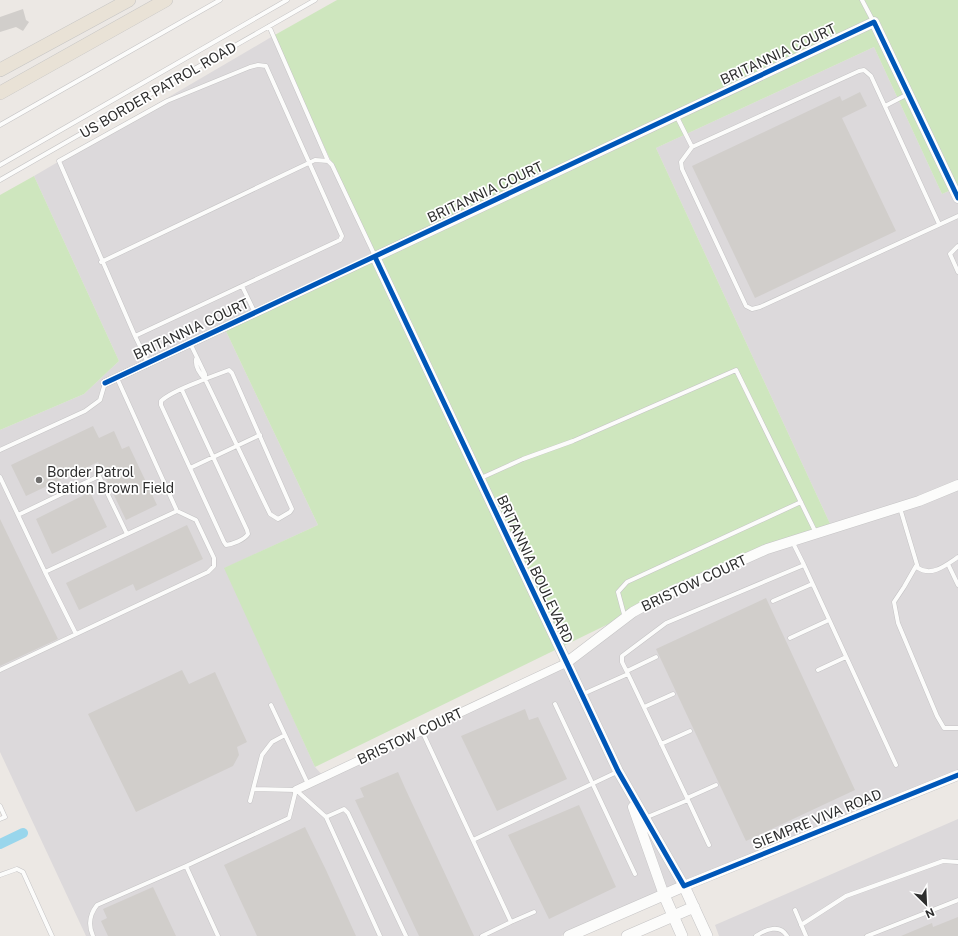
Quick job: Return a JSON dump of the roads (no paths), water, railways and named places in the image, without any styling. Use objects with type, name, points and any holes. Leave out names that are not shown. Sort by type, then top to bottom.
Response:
[{"type":"highway","points":[[0,70],[129,0]]},
{"type":"highway","points":[[0,93],[166,0]]},
{"type":"main road","name":"SIEMPRE VIVA ROAD","points":[[569,936],[684,886]]},
{"type":"main road","name":"BRITANNIA BOULEVARD","points":[[684,886],[707,936]]},
{"type":"main road","name":"BRITANNIA BOULEVARD","points":[[664,894],[682,936]]},
{"type":"main road","points":[[627,936],[694,907]]},
{"type":"street","points":[[874,22],[958,198]]},
{"type":"street","name":"BRITANNIA COURT","points":[[105,382],[874,22]]},
{"type":"street","name":"BRITANNIA BOULEVARD","points":[[375,256],[618,771],[684,886]]},
{"type":"street","name":"BRISTOW COURT","points":[[296,790],[566,663],[625,618],[662,596],[767,549],[900,507],[958,485]]},
{"type":"street","name":"SIEMPRE VIVA ROAD","points":[[684,886],[958,775]]},
{"type":"street","name":"BRITANNIA BOULEVARD","points":[[625,784],[664,894]]},
{"type":"lane","points":[[0,125],[220,0]]},
{"type":"lane","points":[[0,165],[287,0]]},
{"type":"lane","name":"US BORDER PATROL ROAD","points":[[0,180],[315,0]]},
{"type":"lane","points":[[862,0],[874,22]]},
{"type":"lane","points":[[269,26],[328,160],[338,176],[375,256]]},
{"type":"lane","points":[[135,336],[340,240],[342,236],[266,66],[250,67],[167,101],[59,161],[102,262],[135,336],[148,363]]},
{"type":"lane","points":[[939,224],[871,76],[864,70],[692,146],[682,162],[682,169],[746,306],[752,309],[760,307],[958,216]]},
{"type":"lane","points":[[885,106],[908,94]]},
{"type":"lane","points":[[676,115],[692,146]]},
{"type":"lane","points":[[102,262],[310,162],[315,160],[328,160]]},
{"type":"lane","points":[[958,246],[950,254],[958,272]]},
{"type":"lane","points":[[242,286],[255,313]]},
{"type":"lane","points":[[182,390],[248,530],[246,537],[226,545],[161,405],[161,401],[164,398],[205,379],[229,370],[291,504],[292,509],[290,512],[278,518],[270,514],[205,379],[201,375],[190,343]]},
{"type":"lane","points":[[480,478],[523,459],[573,441],[736,370],[816,533]]},
{"type":"lane","points":[[0,670],[208,572],[214,566],[214,558],[196,520],[178,511],[117,377]]},
{"type":"lane","points":[[0,450],[85,411],[100,400],[105,382]]},
{"type":"lane","points":[[190,468],[260,435]]},
{"type":"lane","points":[[18,515],[100,476],[127,534]]},
{"type":"lane","points":[[0,477],[76,634]]},
{"type":"lane","points":[[625,618],[618,592],[627,582],[801,502]]},
{"type":"lane","points":[[900,507],[916,566],[922,571],[936,571],[958,557]]},
{"type":"lane","points":[[45,572],[178,511]]},
{"type":"lane","points":[[792,541],[896,765]]},
{"type":"lane","points":[[948,564],[958,585]]},
{"type":"lane","points":[[709,845],[627,672],[622,656],[666,623],[804,565]]},
{"type":"lane","points":[[916,566],[894,602],[896,618],[937,716],[944,728],[958,728]]},
{"type":"lane","points":[[773,602],[812,584]]},
{"type":"lane","points":[[790,638],[829,620]]},
{"type":"lane","points":[[582,695],[656,657]]},
{"type":"lane","points":[[818,670],[846,657]]},
{"type":"lane","points":[[644,707],[674,694]]},
{"type":"lane","points":[[555,704],[635,874]]},
{"type":"lane","points":[[271,705],[308,784]]},
{"type":"lane","points":[[422,731],[511,922]]},
{"type":"lane","points":[[662,744],[690,732]]},
{"type":"lane","points":[[250,801],[262,755],[272,742],[286,736]]},
{"type":"lane","points":[[473,840],[618,771]]},
{"type":"lane","points":[[645,819],[716,785]]},
{"type":"lane","points":[[253,789],[296,790],[326,817],[380,936]]},
{"type":"lane","points":[[93,936],[91,913],[97,906],[289,818],[296,790]]},
{"type":"lane","points":[[0,806],[5,817],[0,819]]},
{"type":"lane","points":[[326,817],[344,809],[348,813],[406,936]]},
{"type":"lane","points":[[801,925],[846,896],[943,861],[958,862]]},
{"type":"lane","points":[[186,866],[218,936]]},
{"type":"lane","points":[[0,875],[17,869],[23,872],[52,936]]},
{"type":"lane","points":[[866,936],[958,900]]},
{"type":"lane","points":[[795,910],[806,936]]},
{"type":"lane","points":[[482,936],[534,912]]},
{"type":"lane","points":[[756,936],[774,928],[783,930],[787,936]]},
{"type":"waterway","points":[[0,844],[23,833]]},
{"type":"place","name":"Border Patrol Station Brown Field","points":[[39,480]]}]
